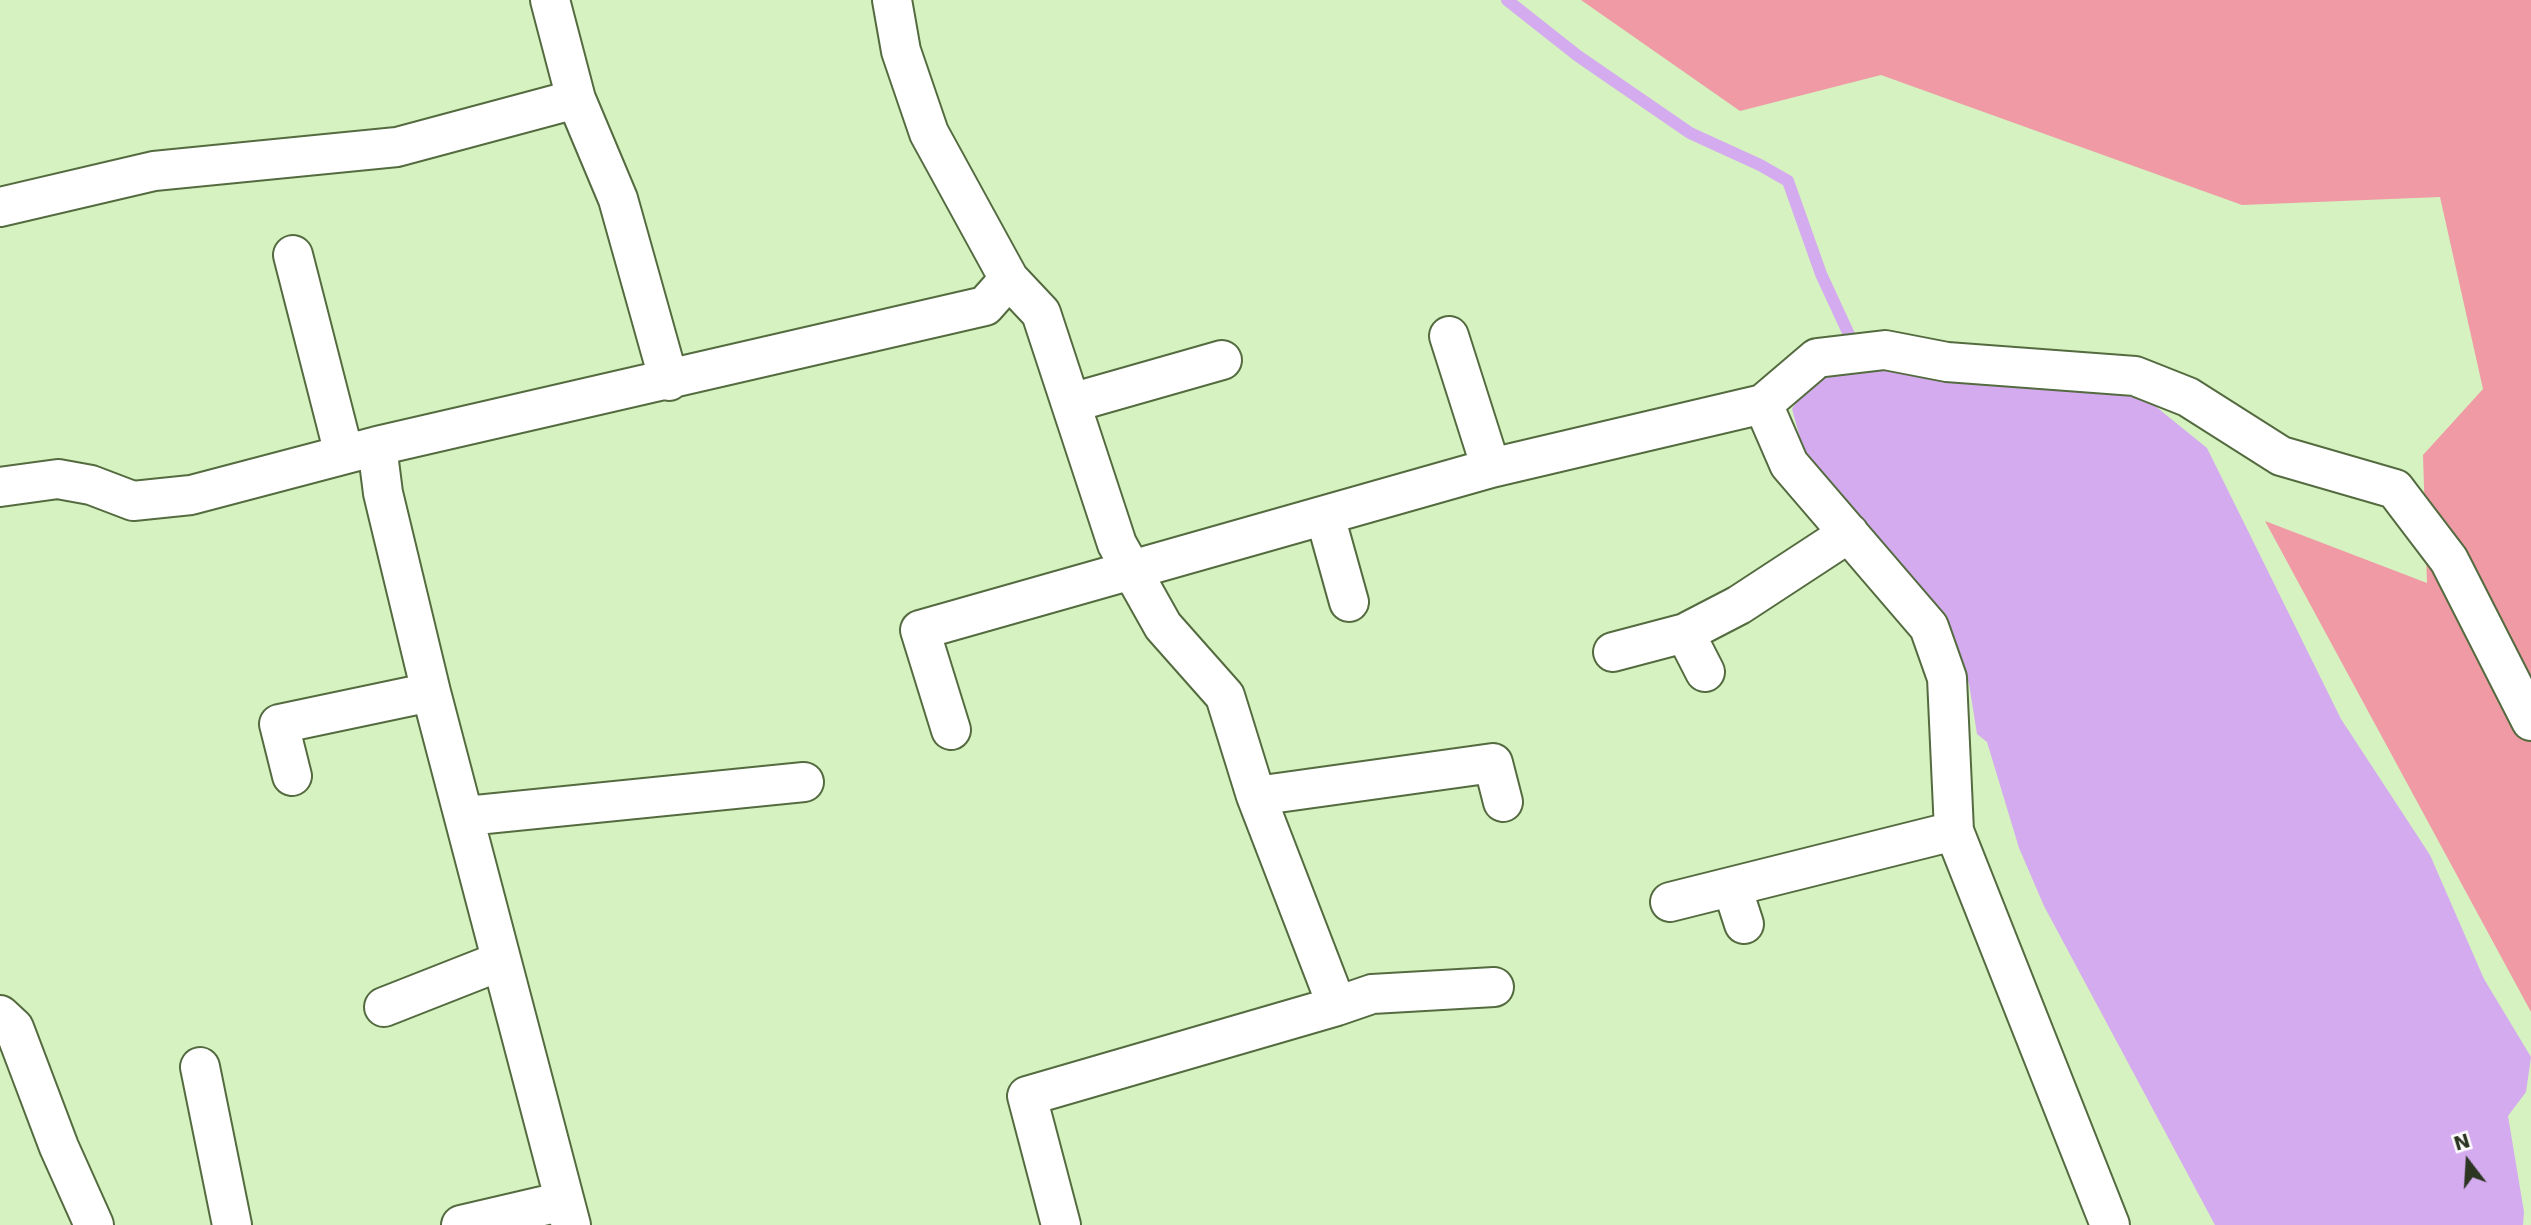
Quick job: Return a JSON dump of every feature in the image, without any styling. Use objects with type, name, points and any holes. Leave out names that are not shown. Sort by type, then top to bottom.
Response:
[{"type":"street","points":[[550,0],[576,99],[618,199],[669,381]]},
{"type":"street","points":[[892,0],[901,51],[929,133],[1009,279],[1041,313],[1117,544],[1163,626],[1225,696],[1256,796],[1337,1006]]},
{"type":"street","points":[[0,207],[154,171],[397,147],[576,99]]},
{"type":"street","points":[[293,255],[360,450],[383,494],[431,692],[466,816],[500,961],[568,1213],[461,1225]]},
{"type":"street","points":[[0,487],[58,479],[91,485],[133,501],[191,495],[360,450],[669,381],[985,306],[1009,279]]},
{"type":"street","points":[[1449,336],[1491,468]]},
{"type":"street","points":[[951,730],[920,630],[1491,468],[1763,404],[1817,358],[1885,350],[1947,362],[2135,376],[2188,397],[2281,456],[2395,489],[2449,560],[2531,721]]},
{"type":"street","points":[[1071,403],[1222,360]]},
{"type":"street","points":[[1763,404],[1789,464],[1929,628],[1947,678],[1954,831],[2110,1225]]},
{"type":"street","points":[[1325,516],[1349,602]]},
{"type":"street","points":[[1613,652],[1685,633],[1739,605],[1849,533]]},
{"type":"street","points":[[1685,633],[1704,672]]},
{"type":"street","points":[[292,776],[279,724],[431,692]]},
{"type":"street","points":[[1256,796],[1493,763],[1503,802]]},
{"type":"street","points":[[466,816],[804,782]]},
{"type":"street","points":[[1670,902],[1954,831]]},
{"type":"street","points":[[1732,887],[1744,924]]},
{"type":"street","points":[[384,1007],[500,961]]},
{"type":"street","points":[[1060,1225],[1027,1096],[1372,994],[1494,987]]},
{"type":"street","points":[[0,1015],[14,1028],[59,1147],[94,1225]]},
{"type":"street","points":[[200,1067],[232,1225]]},
{"type":"shaded area","points":[[1581,0],[2531,0],[2531,1012],[2265,521],[2427,583],[2423,455],[2483,389],[2440,197],[2242,205],[1881,75],[1740,111]]},
{"type":"shaded area","points":[[1885,364],[2096,388],[2149,401],[2207,448],[2341,719],[2430,855],[2484,979],[2531,1057],[2526,1092],[2508,1116],[2524,1212],[2523,1225],[2215,1225],[2044,906],[2019,848],[1987,742],[1977,734],[1969,684],[1950,633],[1805,456],[1792,409],[1812,377]]},
{"type":"waterway","points":[[1507,0],[1578,56],[1690,133],[1788,181],[1821,274],[1852,341],[1853,351]]}]
